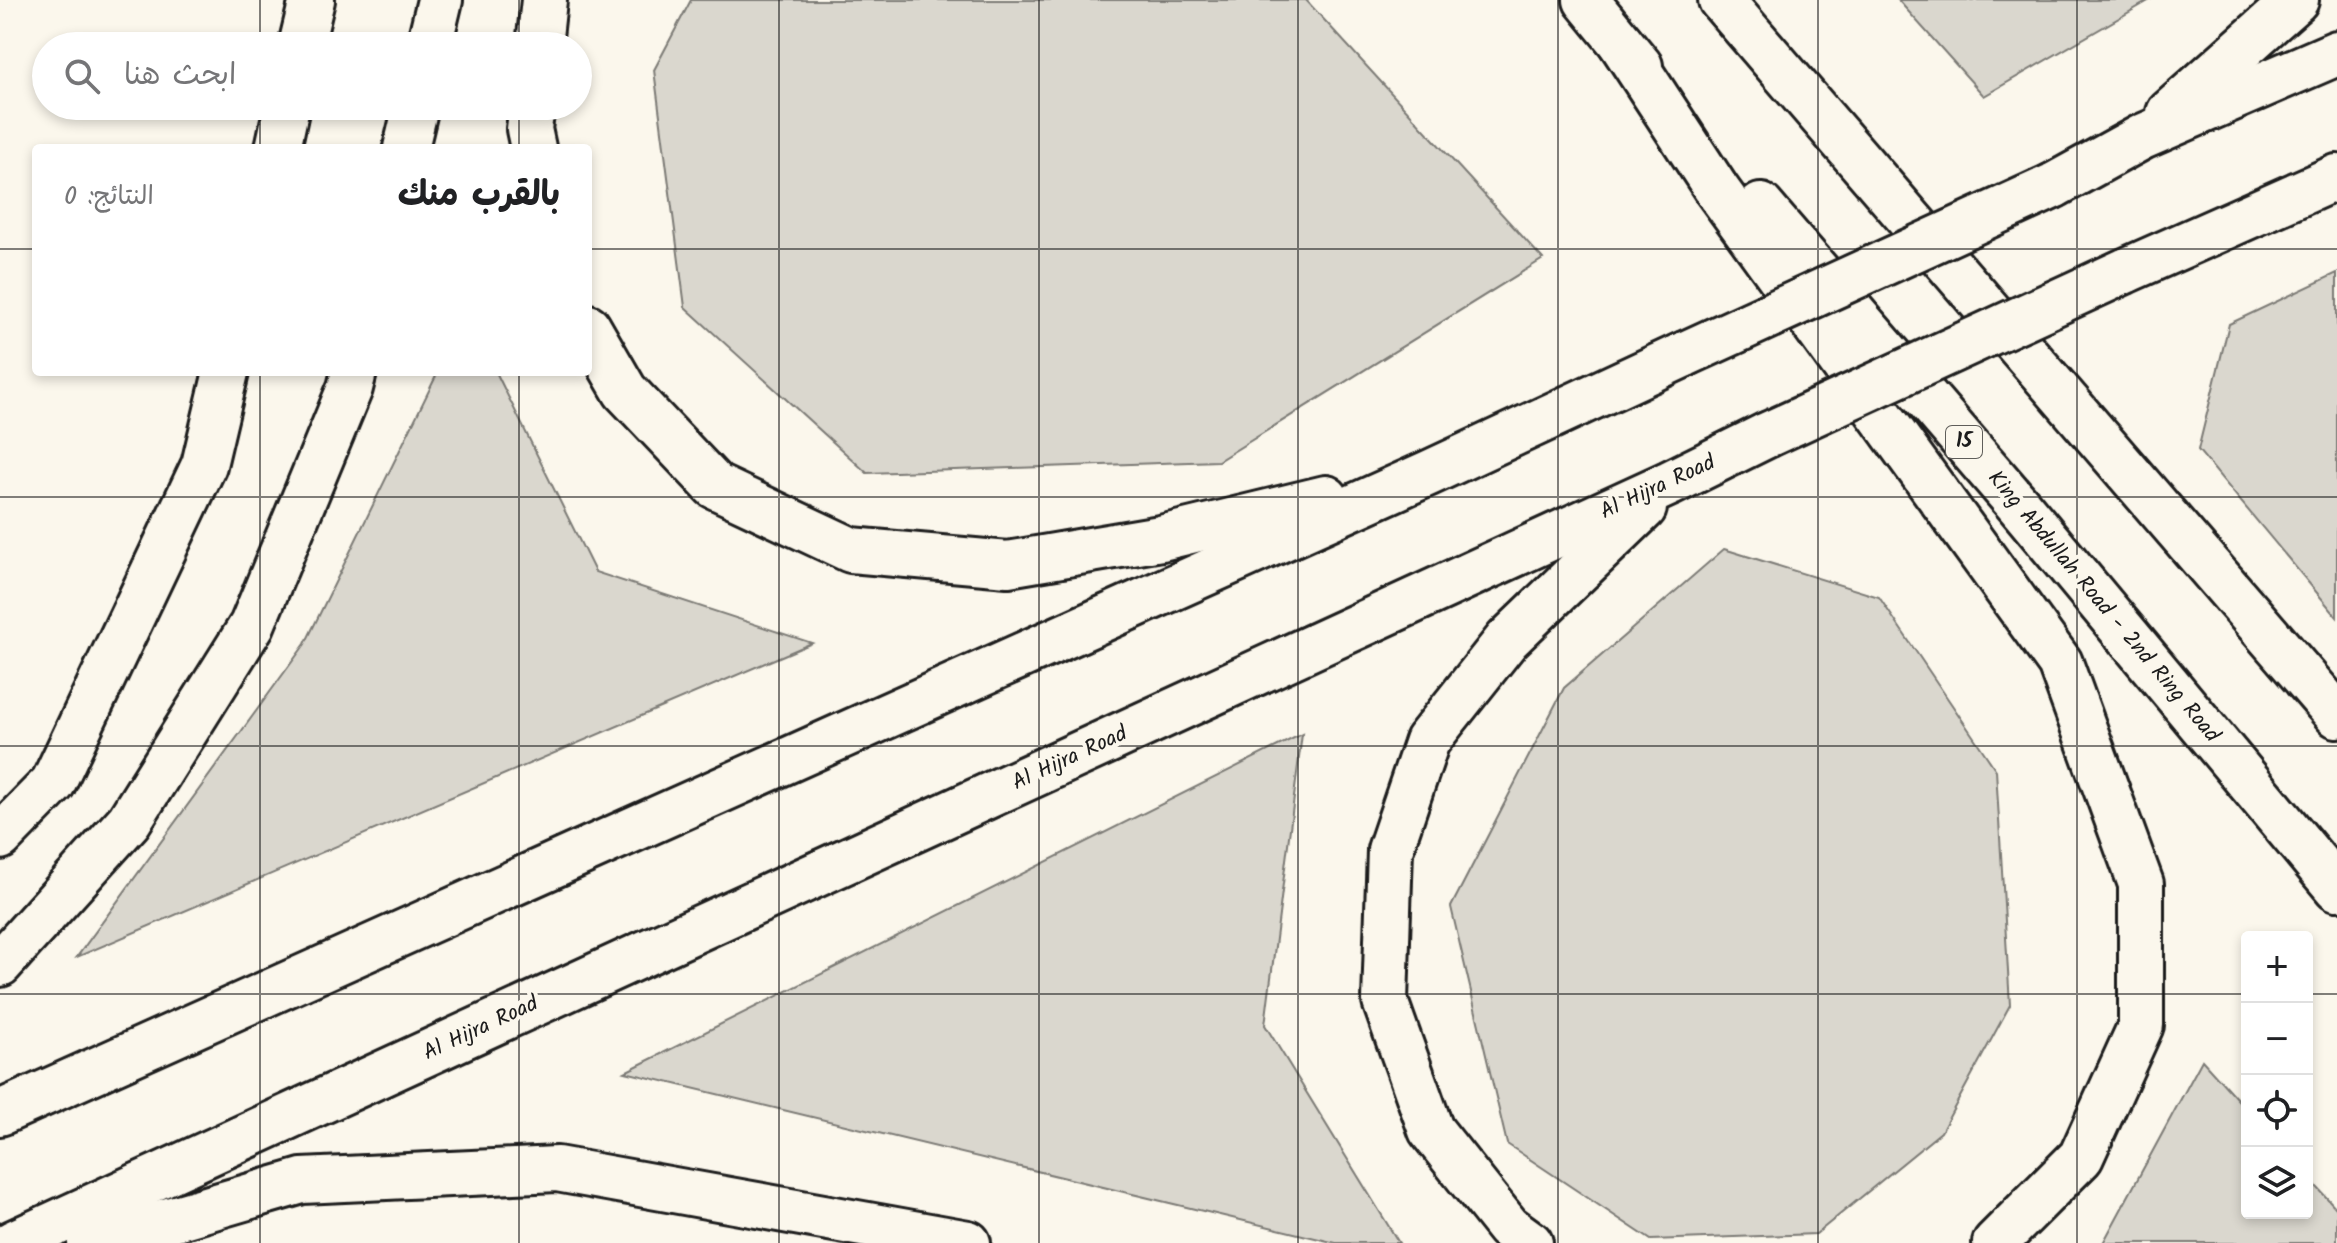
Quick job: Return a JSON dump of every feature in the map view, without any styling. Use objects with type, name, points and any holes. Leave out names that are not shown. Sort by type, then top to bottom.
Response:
[{"type":"main road","points":[[304,32],[312,0]]},
{"type":"main road","points":[[432,32],[440,0]]},
{"type":"main road","points":[[541,32],[544,0]]},
{"type":"main road","points":[[1721,0],[2329,702]]},
{"type":"main road","points":[[1754,0],[1785,74]]},
{"type":"main road","points":[[2142,137],[2296,0]]},
{"type":"main road","points":[[1596,14],[1717,190],[2060,663],[2141,884],[2141,1025],[2081,1157],[1995,1243]]},
{"type":"main road","name":"King Abdullah Road - 2nd Ring Road","points":[[1596,14],[2016,502],[2337,888]]},
{"type":"main road","points":[[0,1113],[1429,473],[2053,186],[2142,137],[2337,53]]},
{"type":"main road","points":[[279,144],[284,120]]},
{"type":"main road","points":[[407,144],[413,120]]},
{"type":"main road","points":[[530,120],[532,144]]},
{"type":"main road","name":"Al Hijra Road","points":[[13,1243],[1670,483],[1767,435],[2337,177]]},
{"type":"main road","points":[[592,334],[625,391],[715,486],[851,550],[1008,564],[1161,538],[1429,473]]},
{"type":"main road","points":[[0,837],[53,783],[204,465],[225,376]]},
{"type":"main road","points":[[0,964],[129,821],[252,625],[353,376]]},
{"type":"main road","points":[[1530,1243],[1508,1227],[1431,1130],[1385,1001],[1390,850],[1427,741],[1507,640],[1670,483]]},
{"type":"main road","points":[[90,1243],[302,1181],[557,1169],[968,1243]]},
{"type":"shaded area","points":[[691,0],[1306,0],[1543,259],[1218,461],[867,473],[685,307],[654,70]]},
{"type":"shaded area","points":[[1898,0],[2150,0],[1984,96]]},
{"type":"shaded area","points":[[2337,273],[2337,617],[2198,450],[2229,324]]},
{"type":"shaded area","points":[[436,376],[498,376],[595,572],[812,643],[77,957],[305,644]]},
{"type":"shaded area","points":[[1724,549],[1879,597],[1996,770],[2010,1005],[1941,1132],[1816,1234],[1651,1240],[1507,1144],[1451,907],[1564,688]]},
{"type":"shaded area","points":[[1302,734],[1265,1025],[1399,1243],[1336,1243],[625,1072]]},
{"type":"shaded area","points":[[2202,1060],[2241,1103],[2241,1219],[2313,1219],[2313,1183],[2337,1209],[2337,1243],[2103,1243]]}]
